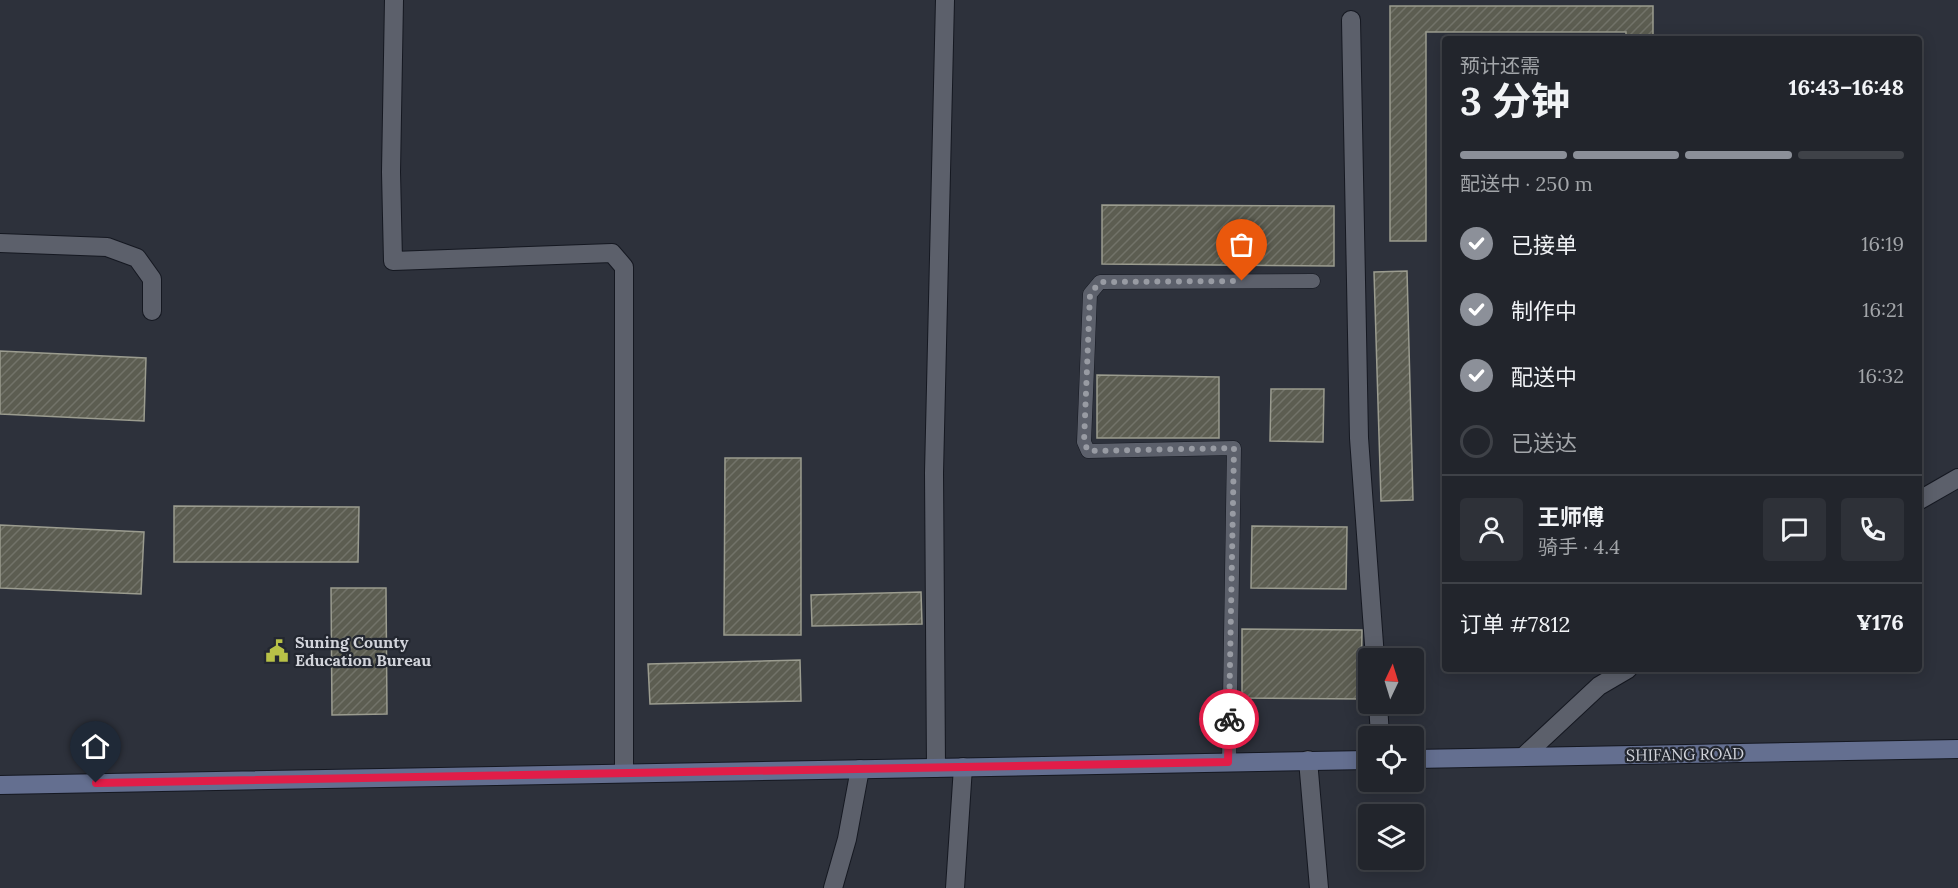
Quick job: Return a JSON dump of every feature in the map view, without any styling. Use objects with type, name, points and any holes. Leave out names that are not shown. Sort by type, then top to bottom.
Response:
[{"type":"street","points":[[394,0],[393,261],[612,253],[624,267],[624,773]]},
{"type":"street","points":[[936,768],[934,473],[945,0]]},
{"type":"street","points":[[1351,20],[1359,438],[1374,648]]},
{"type":"street","points":[[0,243],[107,247],[137,258],[152,279],[152,311]]},
{"type":"street","points":[[1922,499],[1958,478]]},
{"type":"street","points":[[1524,756],[1599,686],[1623,672]]},
{"type":"street","name":"SHIFANG ROAD","points":[[1424,759],[1958,748]]},
{"type":"street","points":[[1308,760],[1319,888]]},
{"type":"street","points":[[0,785],[1358,760]]},
{"type":"street","points":[[955,888],[963,767]]},
{"type":"street","points":[[833,888],[848,839],[860,769]]},
{"type":"lane","points":[[1228,762],[1234,448],[1088,451],[1084,442],[1090,294],[1100,282],[1313,281]]},
{"type":"building","points":[[1390,6],[1653,6],[1653,36],[1626,36],[1626,32],[1426,32],[1426,241],[1390,241]]},
{"type":"building","points":[[1102,205],[1334,206],[1334,266],[1102,264]]},
{"type":"building","points":[[1407,271],[1413,500],[1381,501],[1374,272]]},
{"type":"building","points":[[0,351],[146,358],[144,421],[0,414]]},
{"type":"building","points":[[1097,375],[1219,377],[1219,438],[1097,438]]},
{"type":"building","points":[[1271,389],[1324,389],[1323,442],[1270,441]]},
{"type":"building","points":[[725,458],[801,458],[801,635],[724,635]]},
{"type":"building","points":[[174,506],[359,507],[358,562],[174,562]]},
{"type":"building","points":[[0,525],[144,532],[141,594],[0,588]]},
{"type":"building","points":[[1252,526],[1347,527],[1346,589],[1251,588]]},
{"type":"building","points":[[331,588],[386,588],[387,714],[332,715]]},
{"type":"building","points":[[921,592],[922,624],[812,626],[811,595]]},
{"type":"building","points":[[1242,629],[1362,630],[1362,648],[1358,648],[1358,699],[1242,698]]},
{"type":"building","points":[[800,660],[801,701],[650,704],[648,664]]},
{"type":"way so far","points":[[1229,719],[1234,448],[1088,451],[1084,442],[1090,294],[1100,282],[1242,281]]},
{"type":"place","name":"Suning County Education Bureau","points":[[277,651]]},
{"type":"route","points":[[96,783],[1228,762],[1229,719]]}]
